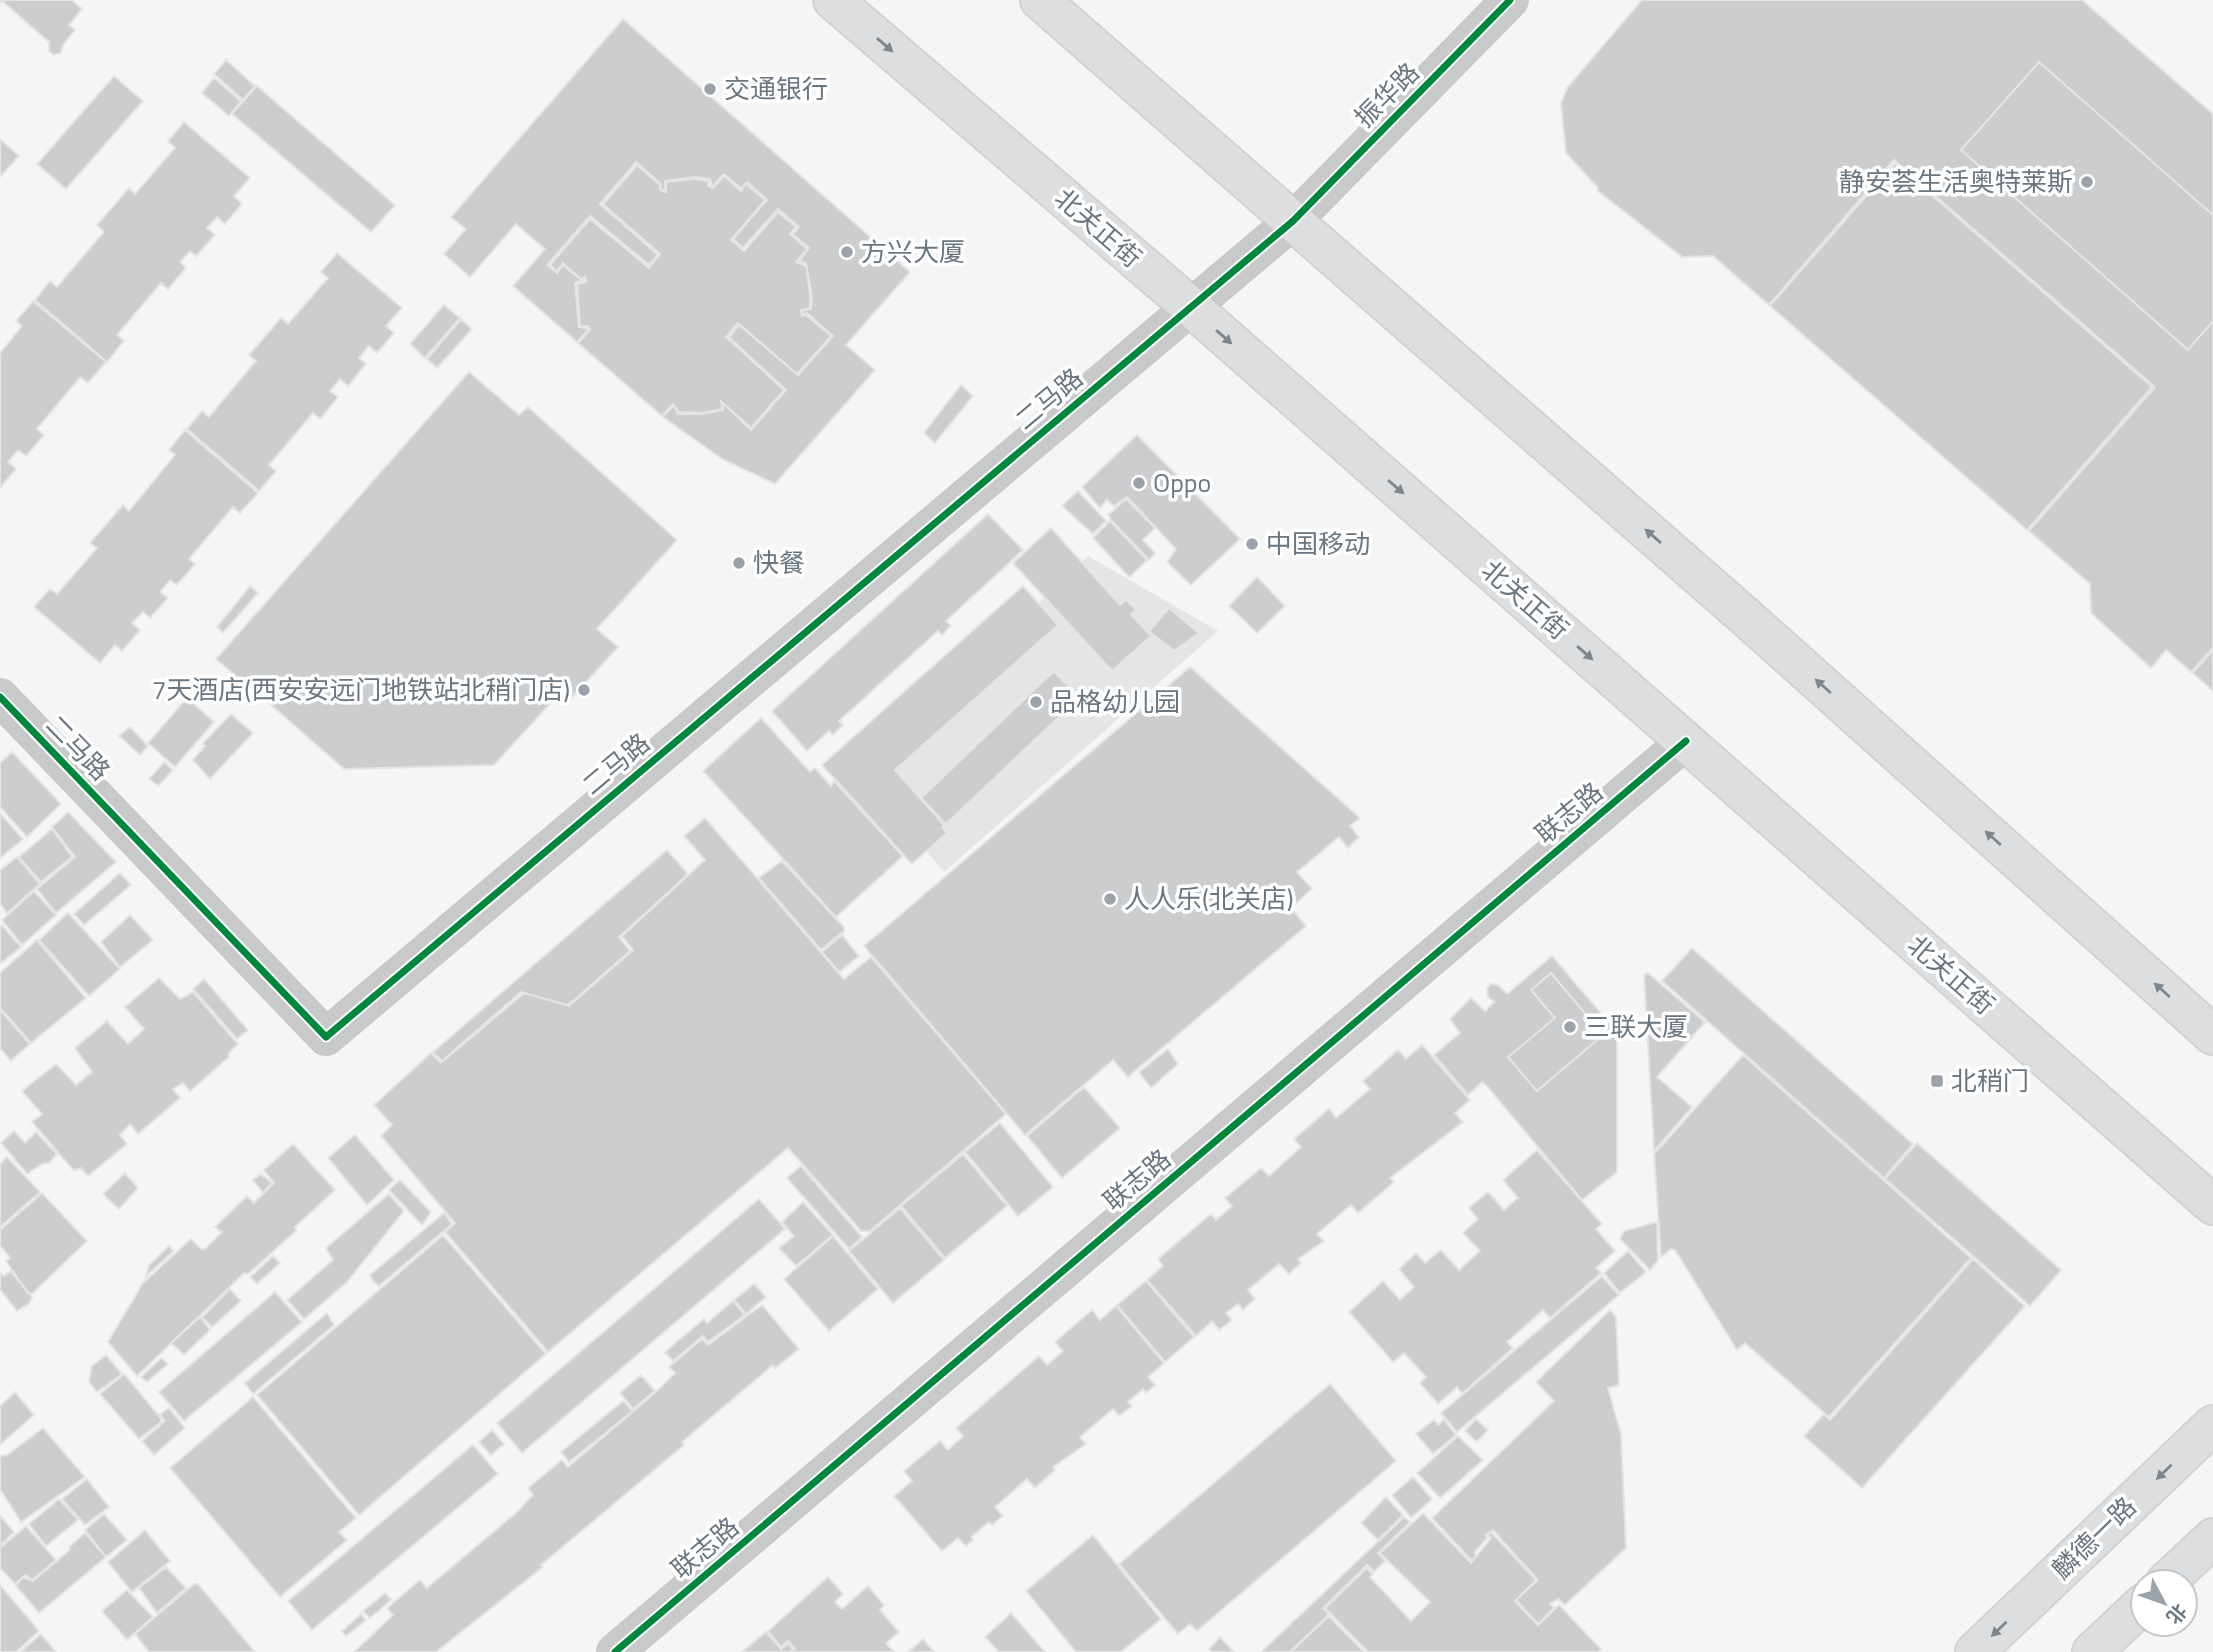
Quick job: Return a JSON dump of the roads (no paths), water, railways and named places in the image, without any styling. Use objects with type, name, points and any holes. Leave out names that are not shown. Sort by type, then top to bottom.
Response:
[{"type":"main road","name":"北关正街","points":[[833,0],[1191,307],[2213,1205]]},
{"type":"main road","points":[[1040,0],[1748,619],[2213,1035]]},
{"type":"main road","name":"麟德一路","points":[[1975,1652],[2213,1425]]},
{"type":"main road","points":[[2181,1568],[2213,1538]]},
{"type":"main road","points":[[2092,1652],[2129,1617]]},
{"type":"street","name":"振华路","points":[[1293,220],[1510,0]]},
{"type":"street","name":"二马路","points":[[0,697],[326,1037],[1293,220]]},
{"type":"street","name":"联志路","points":[[615,1652],[1686,741]]},
{"type":"place","name":"交通银行","points":[[710,89]]},
{"type":"place","name":"静安荟生活奥特莱斯","points":[[2087,182]]},
{"type":"place","name":"方兴大厦","points":[[847,252]]},
{"type":"place","name":"Oppo","points":[[1139,483]]},
{"type":"place","name":"中国移动","points":[[1252,544]]},
{"type":"place","name":"快餐","points":[[739,563]]},
{"type":"place","name":"7天酒店(西安安远门地铁站北稍门店)","points":[[584,690]]},
{"type":"place","name":"品格幼儿园","points":[[1036,702]]},
{"type":"place","name":"人人乐(北关店)","points":[[1110,899]]},
{"type":"place","name":"三联大厦","points":[[1570,1027]]},
{"type":"place","name":"北稍门","points":[[1937,1081]]}]
